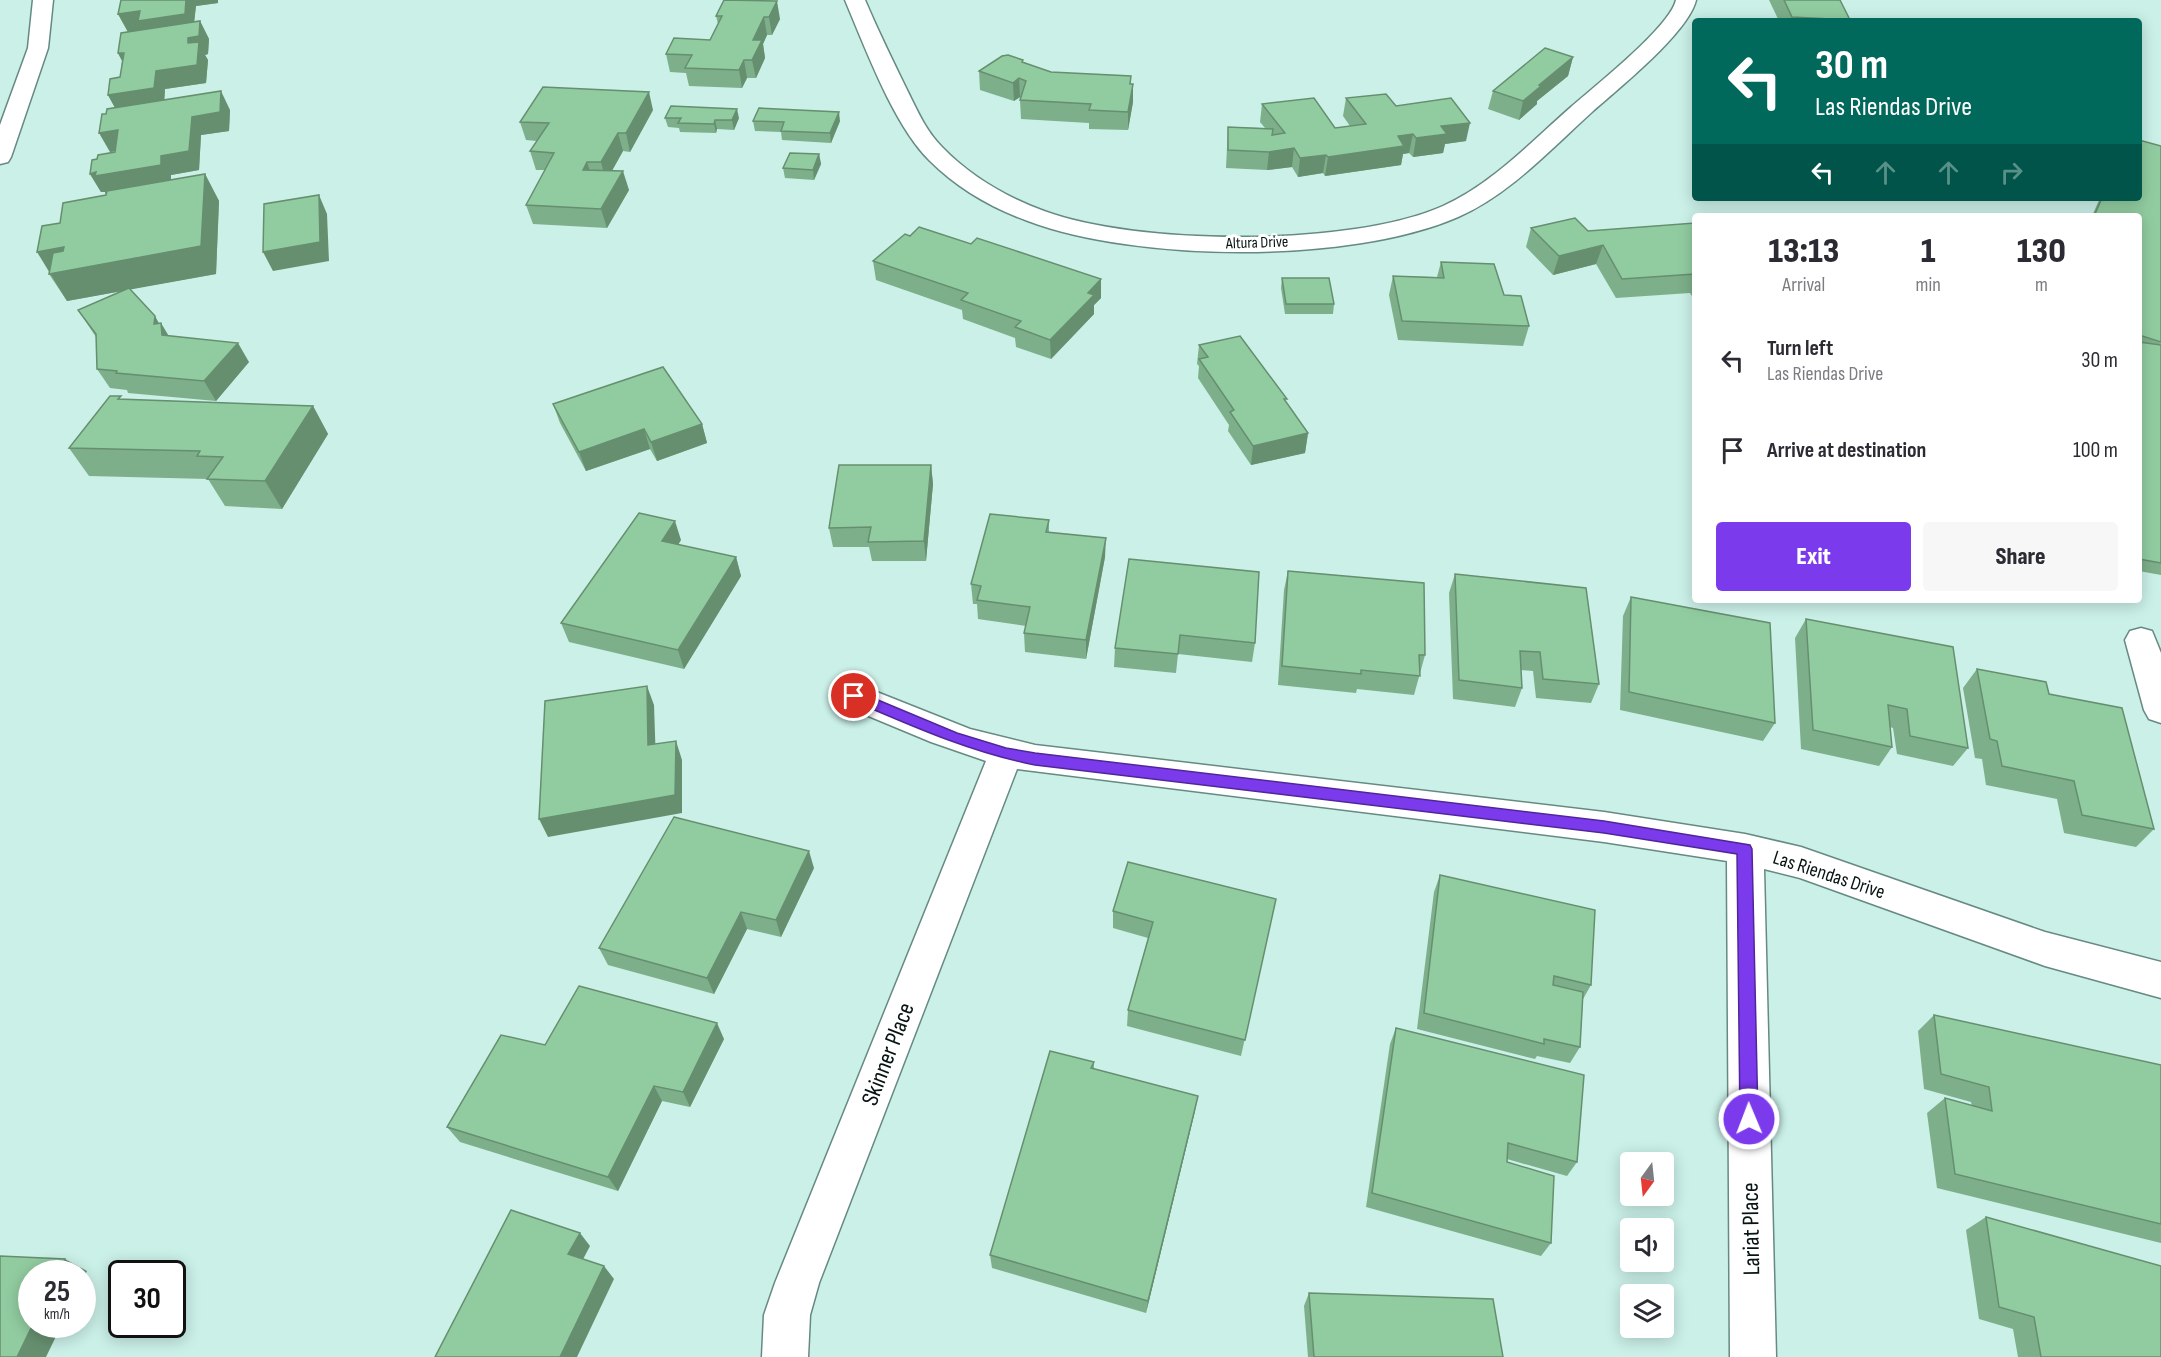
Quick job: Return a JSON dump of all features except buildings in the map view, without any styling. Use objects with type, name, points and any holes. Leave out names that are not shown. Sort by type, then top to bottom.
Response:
[{"type":"street","points":[[0,157],[38,48],[43,0]]},
{"type":"street","name":"Altura Drive","points":[[855,0],[918,133],[928,146],[961,176],[983,191],[1022,210],[1079,228],[1152,241],[1221,245],[1287,243],[1367,233],[1425,221],[1463,206],[1499,181],[1608,86],[1676,21],[1684,9],[1686,0]]},
{"type":"street","points":[[2141,640],[2161,710]]},
{"type":"street","name":"Las Riendas Drive","points":[[854,696],[923,726],[1006,754],[1035,759],[1604,827],[1745,849],[1801,863],[2045,949],[2161,980]]},
{"type":"street","name":"Skinner Place","points":[[785,1357],[787,1315],[797,1283],[1006,754]]},
{"type":"street","name":"Lariat Place","points":[[1745,849],[1753,1357]]},
{"type":"route","points":[[854,696],[953,737],[1006,754],[1035,759],[1604,827],[1745,849],[1749,1119]]}]
